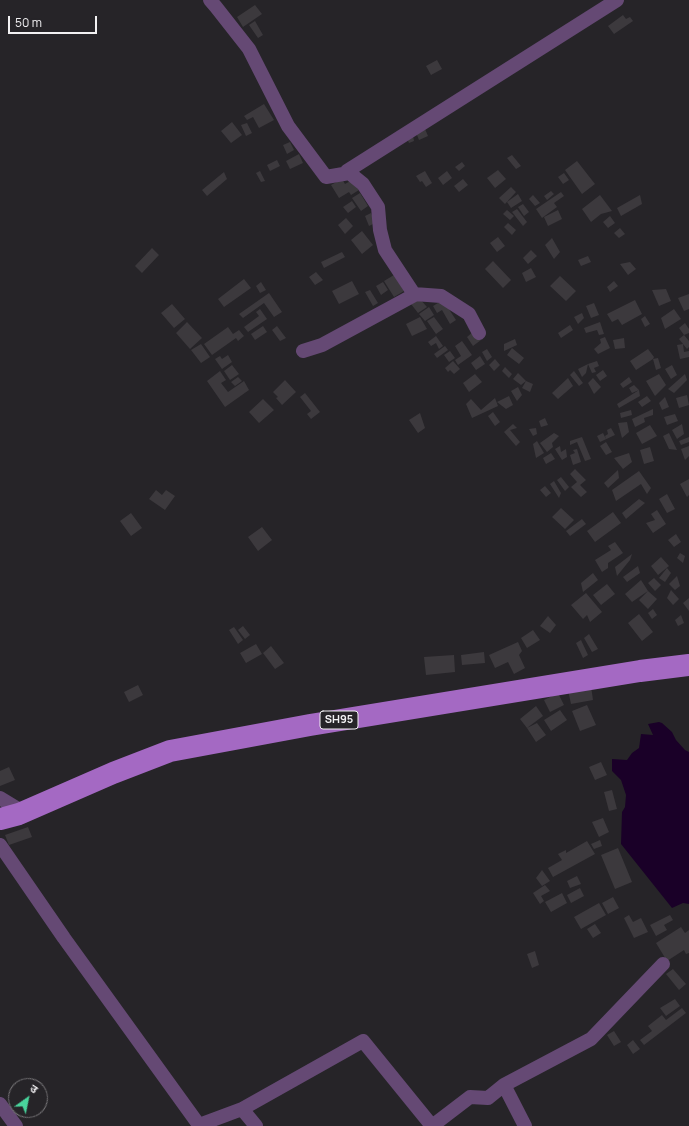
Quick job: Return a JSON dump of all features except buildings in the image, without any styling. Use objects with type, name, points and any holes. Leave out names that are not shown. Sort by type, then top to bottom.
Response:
[{"type":"main road","name":"SH95","points":[[0,819],[23,812],[113,773],[170,751],[310,725],[640,671],[689,665]]},
{"type":"street","points":[[210,0],[249,48],[288,126],[326,177],[349,173],[363,184],[378,207],[384,250],[414,294],[416,294]]},
{"type":"street","points":[[349,173],[347,171],[617,0]]},
{"type":"street","points":[[303,351],[322,345],[416,294],[441,296],[469,314],[479,333]]},
{"type":"street","points":[[0,798],[23,812]]},
{"type":"street","points":[[0,845],[64,938],[199,1125],[242,1109],[363,1041],[432,1126],[470,1097],[488,1098],[504,1085],[591,1038],[663,964]]},
{"type":"street","points":[[504,1085],[525,1126]]},
{"type":"street","points":[[0,1104],[16,1126]]},
{"type":"street","points":[[242,1109],[256,1126]]},
{"type":"shaded area","points":[[659,722],[672,732],[676,740],[685,750],[689,752],[689,904],[683,903],[672,908],[621,844],[622,812],[625,807],[626,795],[621,780],[612,771],[612,759],[627,760],[632,753],[639,748],[641,734],[653,735],[648,724]]}]
